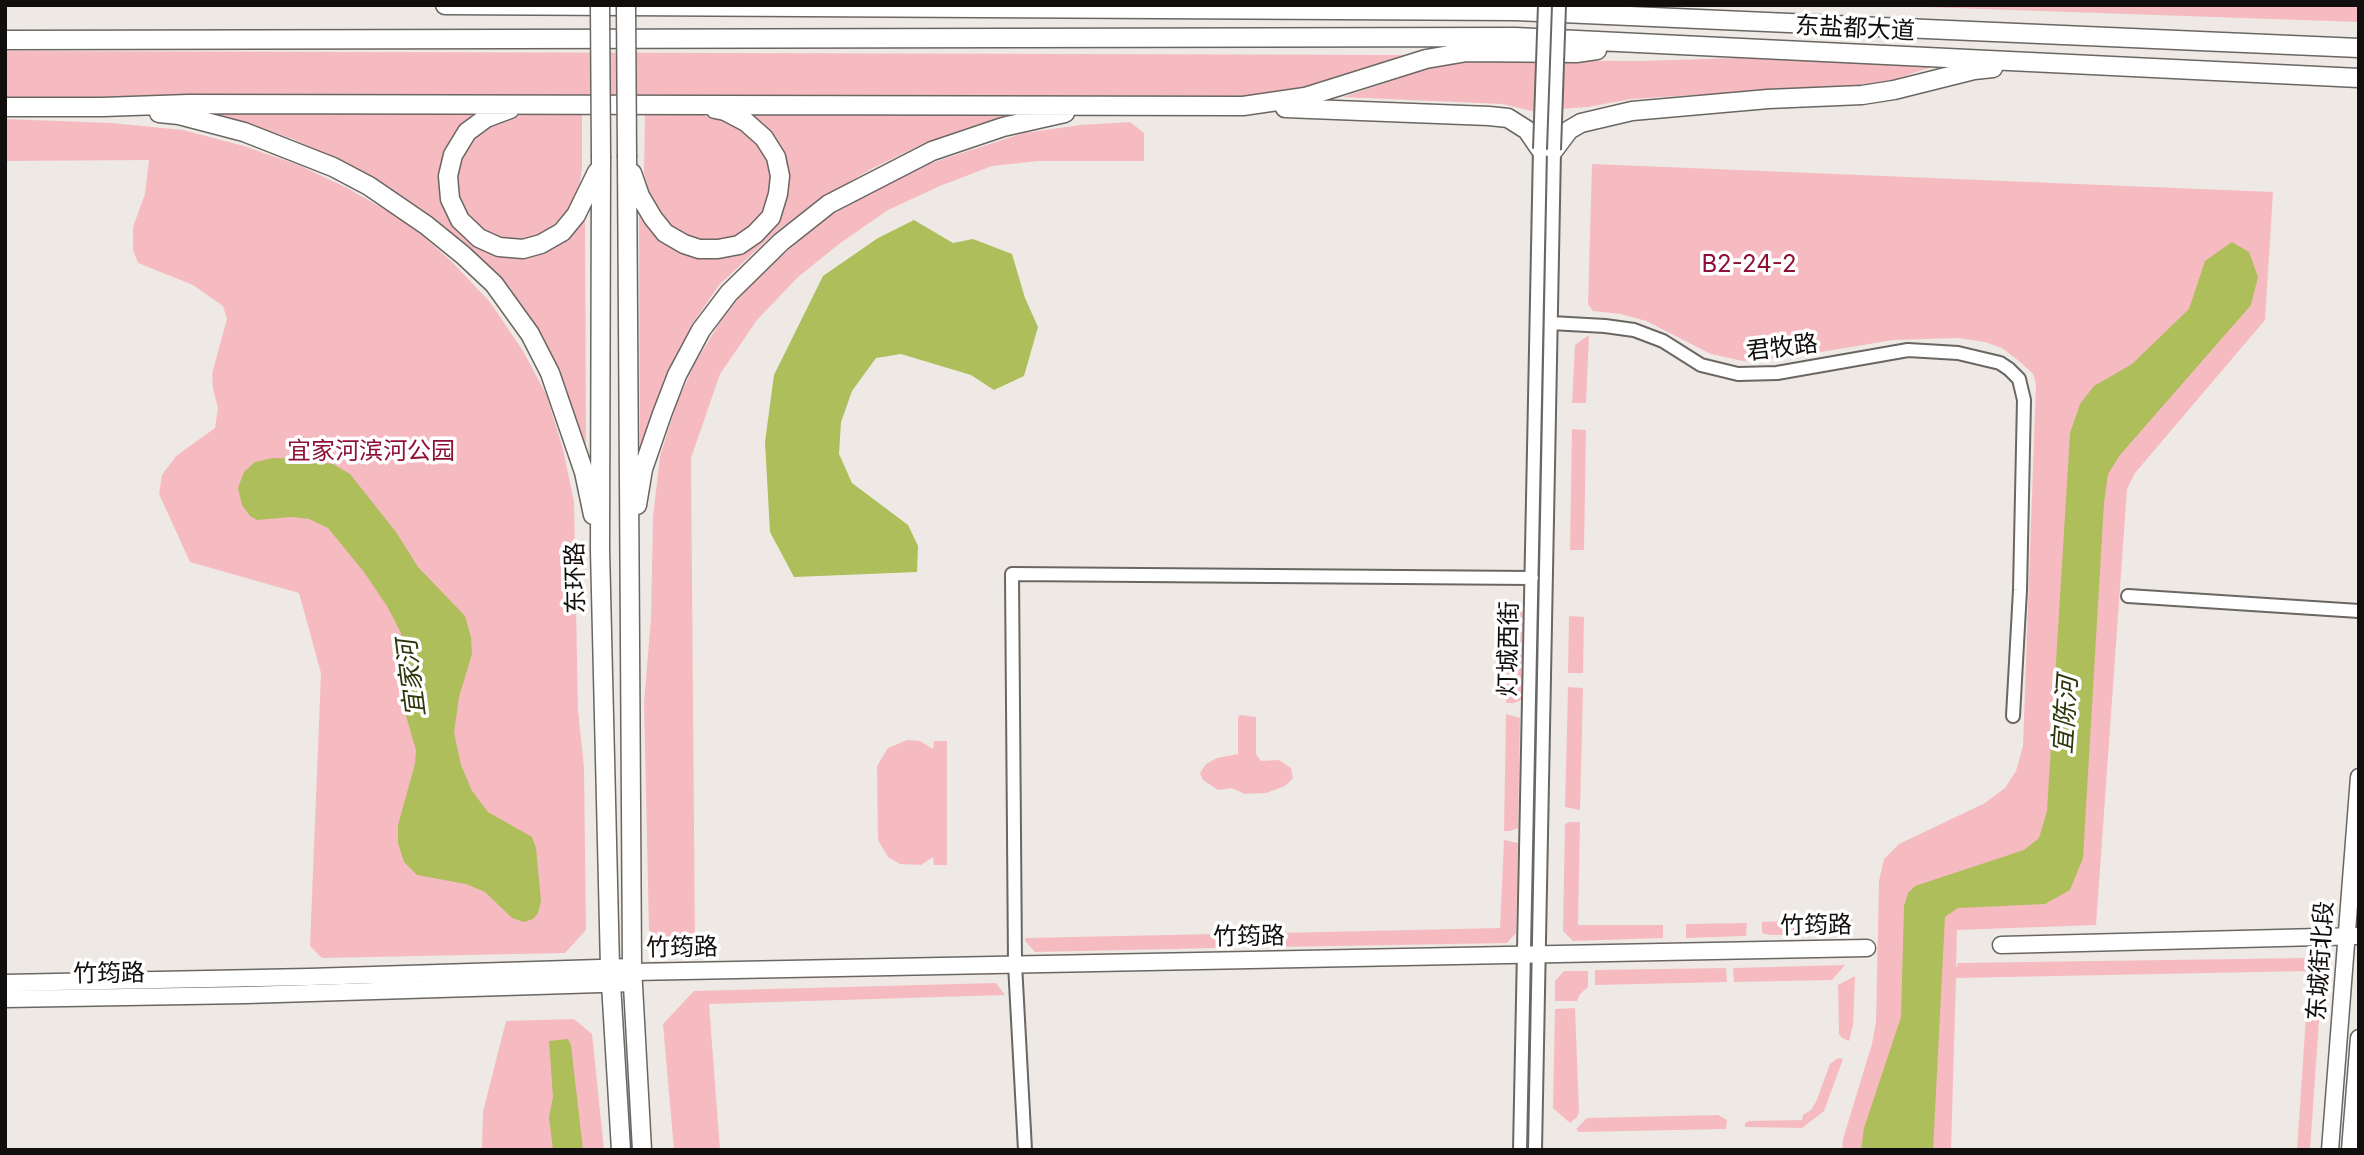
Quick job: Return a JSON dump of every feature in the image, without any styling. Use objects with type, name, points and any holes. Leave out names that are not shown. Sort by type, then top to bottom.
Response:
[{"type":"highway","name":"东盐都大道","points":[[445,5],[1516,11],[2359,48]]},
{"type":"highway","name":"东环路","points":[[600,5],[600,550],[610,975],[621,1150]]},
{"type":"highway","points":[[626,5],[633,974],[642,1150]]},
{"type":"highway","points":[[1559,5],[1608,15]]},
{"type":"highway","name":"东盐都大道","points":[[5,40],[1515,37],[2359,78]]},
{"type":"highway","points":[[1243,106],[1279,103],[1305,97],[1426,59],[1467,52],[1576,52],[1650,44]]},
{"type":"highway","points":[[5,107],[188,104],[1243,106],[1508,118],[1527,130],[1547,149],[1581,123],[1632,111],[1768,99],[1862,95],[1920,85],[1974,70],[2038,63]]},
{"type":"highway","points":[[535,104],[506,109],[486,118],[467,132],[453,155],[448,176],[450,199],[460,220],[479,238],[499,247],[523,249],[541,244],[562,232],[576,215],[588,193],[601,158]]},
{"type":"highway","points":[[627,157],[640,196],[665,233],[674,239],[699,249],[718,249],[739,245],[755,234],[771,217],[778,194],[780,176],[776,158],[765,138],[746,122],[726,111],[694,104]]},
{"type":"highway","points":[[103,107],[179,115],[244,132],[289,148],[369,186],[426,225],[463,255],[494,285],[530,334],[550,373],[584,472],[600,550]]},
{"type":"highway","points":[[629,550],[643,469],[677,375],[701,330],[729,293],[782,242],[830,204],[932,151],[1003,127],[1097,107]]},
{"type":"highway","points":[[600,283],[627,284]]},
{"type":"main road","name":"东城街北段","points":[[2330,1150],[2352,936],[2359,777]]},
{"type":"main road","points":[[2001,945],[2352,936]]},
{"type":"main road","name":"竹筠路","points":[[5,999],[246,995],[633,974],[1867,948]]},
{"type":"main road","name":"竹筠路","points":[[5,983],[610,975]]},
{"type":"main road","name":"东城街北段","points":[[2350,1150],[2359,1038]]},
{"type":"street","points":[[1545,5],[1547,149]]},
{"type":"street","points":[[1547,149],[1559,5]]},
{"type":"street","name":"灯城西街","points":[[1520,1150],[1532,955],[1551,323],[1547,149]]},
{"type":"street","name":"灯城西街","points":[[1535,1150],[1532,578],[1547,149]]},
{"type":"street","name":"君牧路","points":[[1551,323],[1634,330],[1663,341],[1701,365],[1738,374],[1777,373],[1908,350],[1937,350],[2000,363],[2019,379],[2024,400],[2023,502],[2013,716]]},
{"type":"street","points":[[1025,1150],[1015,964],[1012,574],[1532,578]]},
{"type":"street","points":[[2128,596],[2359,611]]},
{"type":"green space","points":[[1867,5],[2359,5],[2359,22]]},
{"type":"green space","points":[[5,51],[1417,55],[1304,91],[1246,97],[5,97]]},
{"type":"green space","points":[[1736,58],[1935,66],[1883,83],[1631,99],[1588,107],[1532,111],[1502,104],[1343,97],[1436,66],[1480,60],[1641,61]]},
{"type":"green space","points":[[201,110],[485,110],[457,132],[444,154],[440,177],[452,219],[464,236],[482,248],[502,255],[585,214],[586,447],[558,371],[431,217],[377,179],[293,139]]},
{"type":"green space","points":[[535,111],[582,113],[582,169],[579,187],[570,207],[545,234],[529,241],[491,236],[463,213],[457,198],[457,161],[467,142],[485,126]]},
{"type":"green space","points":[[645,111],[692,112],[722,120],[742,129],[759,143],[768,158],[772,177],[770,193],[764,213],[738,239],[706,242],[687,238],[673,229],[662,216],[651,198],[644,173]]},
{"type":"green space","points":[[741,111],[1033,112],[925,143],[871,169],[824,197],[777,231],[720,284],[692,324],[668,372],[640,447],[639,211],[654,233],[670,247],[690,254],[749,245],[788,177]]},
{"type":"green space","name":"宜家河滨河公园","points":[[5,119],[111,123],[183,130],[244,146],[301,166],[407,222],[452,262],[490,302],[523,351],[546,394],[563,449],[574,502],[578,710],[584,768],[586,930],[565,953],[322,958],[310,946],[321,673],[299,593],[190,562],[159,494],[162,475],[176,456],[215,428],[218,408],[212,374],[227,319],[223,306],[193,285],[138,263],[133,250],[133,227],[145,194],[149,160],[5,161]]},
{"type":"green space","points":[[1130,122],[1144,133],[1144,161],[1038,161],[992,166],[888,210],[797,278],[757,320],[720,374],[691,458],[695,951],[676,952],[649,930],[644,703],[651,618],[653,517],[660,456],[677,403],[695,363],[722,319],[751,283],[824,219],[874,191],[928,164],[1024,133],[1080,125]]},
{"type":"green space","name":"B2-24-2","points":[[1592,164],[2273,192],[2265,320],[2135,473],[2127,489],[2096,925],[1957,930],[1956,968],[1958,963],[2307,958],[2322,977],[2310,1150],[2297,1150],[2309,971],[1956,978],[1951,1150],[1842,1150],[1876,1022],[1879,881],[1884,859],[1899,844],[1985,803],[2005,788],[2016,771],[2023,746],[2036,384],[2033,374],[2019,361],[2002,348],[1985,342],[1958,338],[1893,340],[1785,358],[1743,361],[1711,354],[1646,321],[1621,314],[1593,311],[1588,304]]},
{"type":"green space","points":[[1589,335],[1586,403],[1572,403],[1575,345]]},
{"type":"green space","points":[[1572,429],[1586,430],[1584,550],[1570,550]]},
{"type":"green space","points":[[1508,598],[1523,613],[1521,700],[1514,703],[1506,703]]},
{"type":"green space","points":[[1569,616],[1584,617],[1583,673],[1568,673]]},
{"type":"green space","points":[[1568,687],[1583,688],[1580,810],[1565,807]]},
{"type":"green space","points":[[1506,714],[1520,718],[1518,828],[1510,831],[1504,831]]},
{"type":"green space","points":[[1240,715],[1256,717],[1256,754],[1261,761],[1279,760],[1291,768],[1293,778],[1285,786],[1266,793],[1245,794],[1232,788],[1218,790],[1203,780],[1200,773],[1206,764],[1217,758],[1238,754]]},
{"type":"green space","points":[[907,740],[920,741],[933,749],[934,741],[947,741],[947,865],[934,865],[933,857],[921,865],[900,864],[888,857],[878,840],[877,766],[888,748]]},
{"type":"green space","points":[[1580,822],[1578,925],[1663,925],[1663,938],[1573,941],[1563,931],[1565,824]]},
{"type":"green space","points":[[1504,840],[1518,843],[1516,933],[1507,943],[1277,947],[1277,933],[1500,928]]},
{"type":"green space","points":[[1852,918],[1852,923],[1843,934],[1762,933],[1762,922]]},
{"type":"green space","points":[[1747,923],[1746,936],[1686,938],[1686,924]]},
{"type":"green space","points":[[1216,934],[1216,948],[1035,952],[1025,941],[1025,938]]},
{"type":"green space","points":[[1845,965],[1832,980],[1734,982],[1733,968]]},
{"type":"green space","points":[[1726,968],[1727,982],[1595,985],[1595,970]]},
{"type":"green space","points":[[1564,971],[1588,971],[1588,987],[1577,1001],[1555,1001],[1555,981]]},
{"type":"green space","points":[[1855,976],[1853,1025],[1849,1041],[1839,1034],[1838,985]]},
{"type":"green space","points":[[996,983],[1005,995],[709,1004],[720,1150],[674,1150],[663,1024],[694,991]]},
{"type":"green space","points":[[1575,1008],[1579,1112],[1570,1123],[1553,1108],[1555,1009]]},
{"type":"green space","points":[[574,1019],[592,1034],[604,1150],[482,1150],[483,1112],[506,1021]]},
{"type":"green space","points":[[1838,1058],[1843,1059],[1824,1111],[1802,1128],[1745,1127],[1745,1123],[1749,1121],[1802,1120],[1803,1115],[1811,1110],[1816,1102],[1830,1064]]},
{"type":"green space","points":[[1718,1115],[1727,1120],[1726,1129],[1579,1132],[1576,1129],[1587,1118]]},
{"type":"water","points":[[914,220],[953,243],[973,239],[1012,254],[1025,298],[1038,327],[1024,376],[994,390],[971,375],[901,354],[876,358],[852,391],[841,422],[839,454],[852,483],[908,525],[918,546],[917,572],[794,577],[770,532],[765,442],[774,375],[823,276],[878,238]]},
{"type":"water","name":"宜陈河","points":[[2232,242],[2249,252],[2258,277],[2251,305],[2120,455],[2108,474],[2104,503],[2083,858],[2070,890],[2045,904],[1958,908],[1945,917],[1933,1150],[1861,1150],[1864,1128],[1901,1017],[1904,906],[1908,893],[1915,886],[2024,850],[2039,838],[2047,811],[2070,433],[2080,404],[2094,386],[2132,364],[2189,309],[2205,261]]},
{"type":"water","points":[[273,458],[333,464],[350,474],[396,532],[418,567],[465,616],[472,654],[459,697],[454,733],[461,765],[472,791],[488,812],[532,837],[536,848],[541,901],[538,913],[533,919],[524,922],[512,918],[485,892],[466,884],[417,875],[404,862],[398,843],[398,825],[415,764],[416,750],[402,702],[405,657],[401,633],[364,572],[328,528],[309,519],[292,517],[257,520],[250,516],[242,505],[238,488],[244,472],[255,462]]},
{"type":"water","points":[[568,1039],[571,1045],[583,1150],[553,1150],[549,1117],[553,1097],[549,1041]]},
{"type":"waterway","name":"宜家河","points":[[309,440],[320,465]]}]
